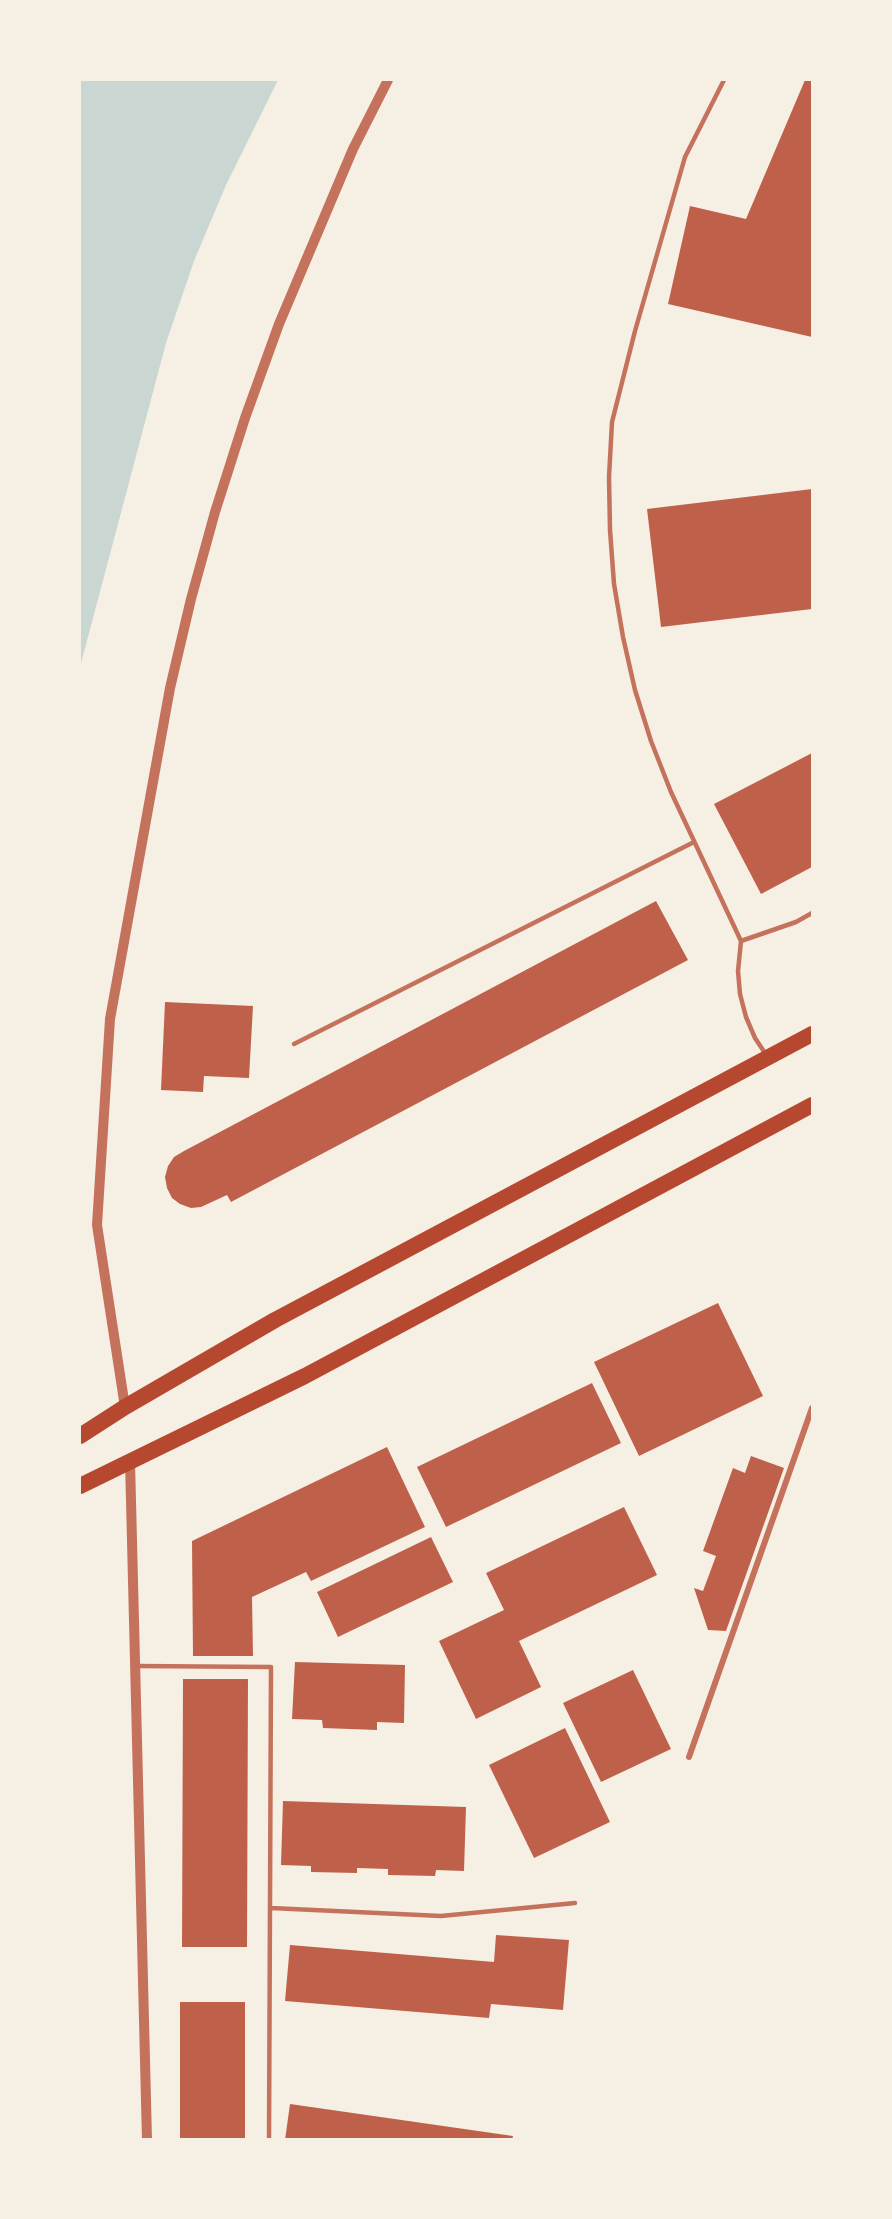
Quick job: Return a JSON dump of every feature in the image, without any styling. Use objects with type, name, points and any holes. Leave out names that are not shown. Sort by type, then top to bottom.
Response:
[{"type":"highway","points":[[80,1436],[125,1407],[275,1320],[813,1034]]},
{"type":"highway","points":[[80,1486],[305,1376],[813,1105]]},
{"type":"street","points":[[125,1407],[97,1225],[98,1202],[110,1019],[170,687],[215,512],[267,356],[353,149],[388,80]]},
{"type":"street","points":[[689,1757],[813,1408]]},
{"type":"street","points":[[130,1461],[147,2139]]},
{"type":"lane","points":[[724,80],[685,157],[612,422],[609,477],[610,530],[614,584],[630,669],[651,741],[671,792],[741,941],[738,971],[740,994],[755,1038],[768,1058]]},
{"type":"lane","points":[[294,1044],[694,842]]},
{"type":"lane","points":[[741,941],[813,914]]},
{"type":"lane","points":[[135,1666],[271,1667],[269,2139]]},
{"type":"lane","points":[[271,1908],[441,1916],[574,1903]]},
{"type":"shaded area","points":[[80,80],[278,80],[226,185],[194,261],[166,343],[80,667]]},
{"type":"building","points":[[805,80],[812,80],[812,337],[668,304],[690,206],[746,219]]},
{"type":"building","points":[[812,489],[812,609],[661,627],[647,509]]},
{"type":"building","points":[[812,753],[812,867],[761,894],[714,804]]},
{"type":"building","points":[[656,901],[688,960],[231,1202],[227,1195],[201,1207],[191,1208],[172,1198],[165,1177],[174,1157]]},
{"type":"building","points":[[165,1002],[253,1006],[249,1078],[204,1076],[203,1092],[161,1090]]},
{"type":"building","points":[[718,1303],[763,1396],[639,1456],[594,1362]]},
{"type":"building","points":[[592,1383],[621,1443],[446,1527],[417,1467]]},
{"type":"building","points":[[387,1447],[425,1527],[311,1581],[306,1572],[252,1597],[253,1656],[193,1656],[192,1541]]},
{"type":"building","points":[[751,1456],[784,1468],[726,1631],[708,1630],[694,1588],[703,1591],[716,1556],[703,1551],[733,1468],[745,1473]]},
{"type":"building","points":[[624,1507],[657,1575],[519,1641],[541,1687],[476,1719],[439,1641],[504,1610],[486,1573]]},
{"type":"building","points":[[431,1537],[453,1582],[338,1637],[317,1592]]},
{"type":"building","points":[[295,1662],[405,1665],[404,1723],[377,1722],[377,1730],[323,1728],[322,1720],[292,1719]]},
{"type":"building","points":[[633,1670],[671,1749],[601,1782],[563,1703]]},
{"type":"building","points":[[183,1679],[248,1679],[247,1947],[182,1947]]},
{"type":"building","points":[[565,1728],[610,1822],[534,1858],[489,1765]]},
{"type":"building","points":[[283,1801],[466,1807],[464,1871],[436,1870],[435,1876],[388,1875],[388,1869],[357,1868],[357,1873],[311,1872],[311,1866],[281,1865]]},
{"type":"building","points":[[496,1935],[569,1940],[563,2010],[491,2004],[489,2018],[285,2001],[290,1945],[494,1962]]},
{"type":"building","points":[[180,2002],[245,2002],[245,2140],[180,2140]]},
{"type":"building","points":[[290,2104],[513,2136],[512,2140],[285,2140]]}]
